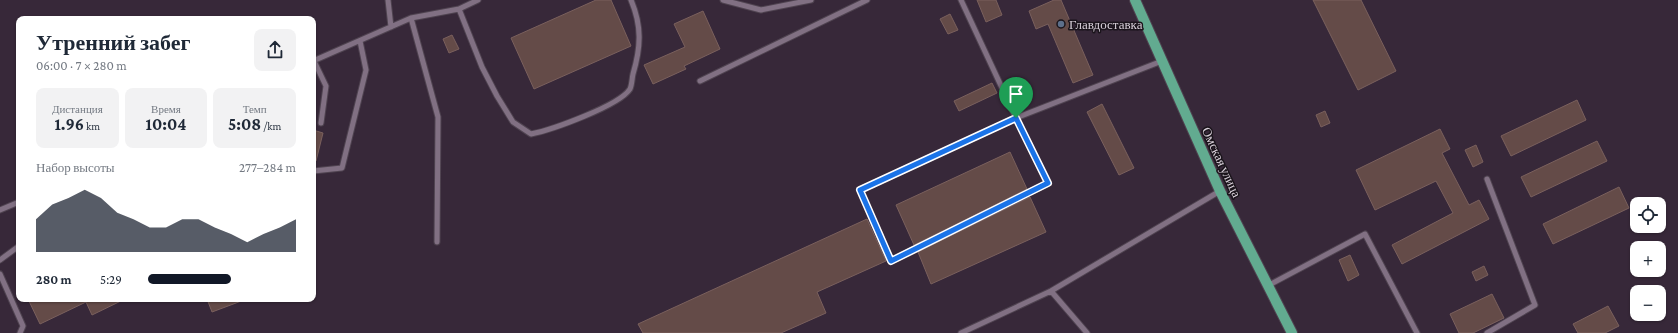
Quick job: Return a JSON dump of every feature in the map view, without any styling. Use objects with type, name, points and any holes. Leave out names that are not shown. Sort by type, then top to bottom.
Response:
[{"type":"main road","name":"Омская улица","points":[[1135,0],[1220,191],[1292,333]]},
{"type":"lane","points":[[388,0],[391,27]]},
{"type":"lane","points":[[316,60],[411,18],[459,9],[478,0]]},
{"type":"lane","points":[[459,9],[482,67],[496,96],[513,122],[531,134],[548,130],[614,102],[630,89],[638,59],[640,39],[636,12],[631,0]]},
{"type":"lane","points":[[724,0],[760,10],[811,0]]},
{"type":"lane","points":[[700,81],[866,0]]},
{"type":"lane","points":[[961,0],[1016,118],[1048,183],[891,261],[860,190],[1016,118],[1162,61]]},
{"type":"lane","points":[[411,18],[438,117],[437,242]]},
{"type":"lane","points":[[316,171],[342,168],[366,70],[360,41]]},
{"type":"lane","points":[[316,67],[326,86],[321,123]]},
{"type":"lane","points":[[1487,179],[1536,305],[1487,333]]},
{"type":"lane","points":[[962,333],[1051,291],[1220,191]]},
{"type":"lane","points":[[0,210],[16,203]]},
{"type":"lane","points":[[1269,285],[1365,234],[1416,333]]},
{"type":"lane","points":[[0,260],[16,248]]},
{"type":"lane","points":[[0,274],[22,326],[20,333]]},
{"type":"lane","points":[[1051,291],[1087,333]]},
{"type":"building","points":[[596,0],[611,0],[631,46],[534,89],[511,38]]},
{"type":"building","points":[[977,0],[996,0],[1002,15],[986,22]]},
{"type":"building","points":[[1054,0],[1061,0],[1093,75],[1073,83],[1048,24],[1036,29],[1029,11]]},
{"type":"building","points":[[1313,0],[1361,0],[1396,71],[1358,90]]},
{"type":"building","points":[[703,11],[720,49],[684,66],[686,69],[653,84],[644,65],[685,47],[674,24]]},
{"type":"building","points":[[950,14],[958,30],[948,34],[940,19]]},
{"type":"building","points":[[452,35],[459,49],[449,53],[443,39]]},
{"type":"building","points":[[992,83],[997,93],[959,111],[954,101]]},
{"type":"building","points":[[1577,100],[1586,120],[1511,156],[1501,136]]},
{"type":"building","points":[[1102,104],[1134,168],[1119,175],[1087,112]]},
{"type":"building","points":[[1325,111],[1330,123],[1321,127],[1316,115]]},
{"type":"building","points":[[1440,129],[1450,149],[1442,153],[1469,205],[1479,200],[1489,219],[1402,264],[1392,245],[1453,213],[1436,181],[1375,210],[1356,170]]},
{"type":"building","points":[[316,131],[323,133],[316,161]]},
{"type":"building","points":[[1597,141],[1607,161],[1531,197],[1521,177]]},
{"type":"building","points":[[1476,145],[1483,162],[1473,167],[1465,150]]},
{"type":"building","points":[[1010,152],[1027,189],[914,245],[896,205]]},
{"type":"building","points":[[1619,187],[1629,208],[1553,244],[1543,224]]},
{"type":"building","points":[[1030,197],[1046,232],[931,284],[918,252]]},
{"type":"building","points":[[867,219],[886,261],[817,292],[826,313],[781,333],[643,333],[638,324]]},
{"type":"building","points":[[1350,255],[1359,275],[1348,281],[1339,260]]},
{"type":"building","points":[[1484,266],[1488,275],[1476,281],[1472,272]]},
{"type":"building","points":[[1492,294],[1504,318],[1473,333],[1459,333],[1450,314]]},
{"type":"building","points":[[29,302],[86,302],[40,324]]},
{"type":"building","points":[[86,302],[119,302],[92,315]]},
{"type":"building","points":[[208,302],[239,302],[212,312]]},
{"type":"building","points":[[1608,306],[1619,326],[1605,333],[1578,333],[1573,324]]},
{"type":"place","name":"Главдоставка","points":[[1061,24]]},
{"type":"route","points":[[1016,118],[1048,183],[891,261],[860,190],[1016,118]]}]
